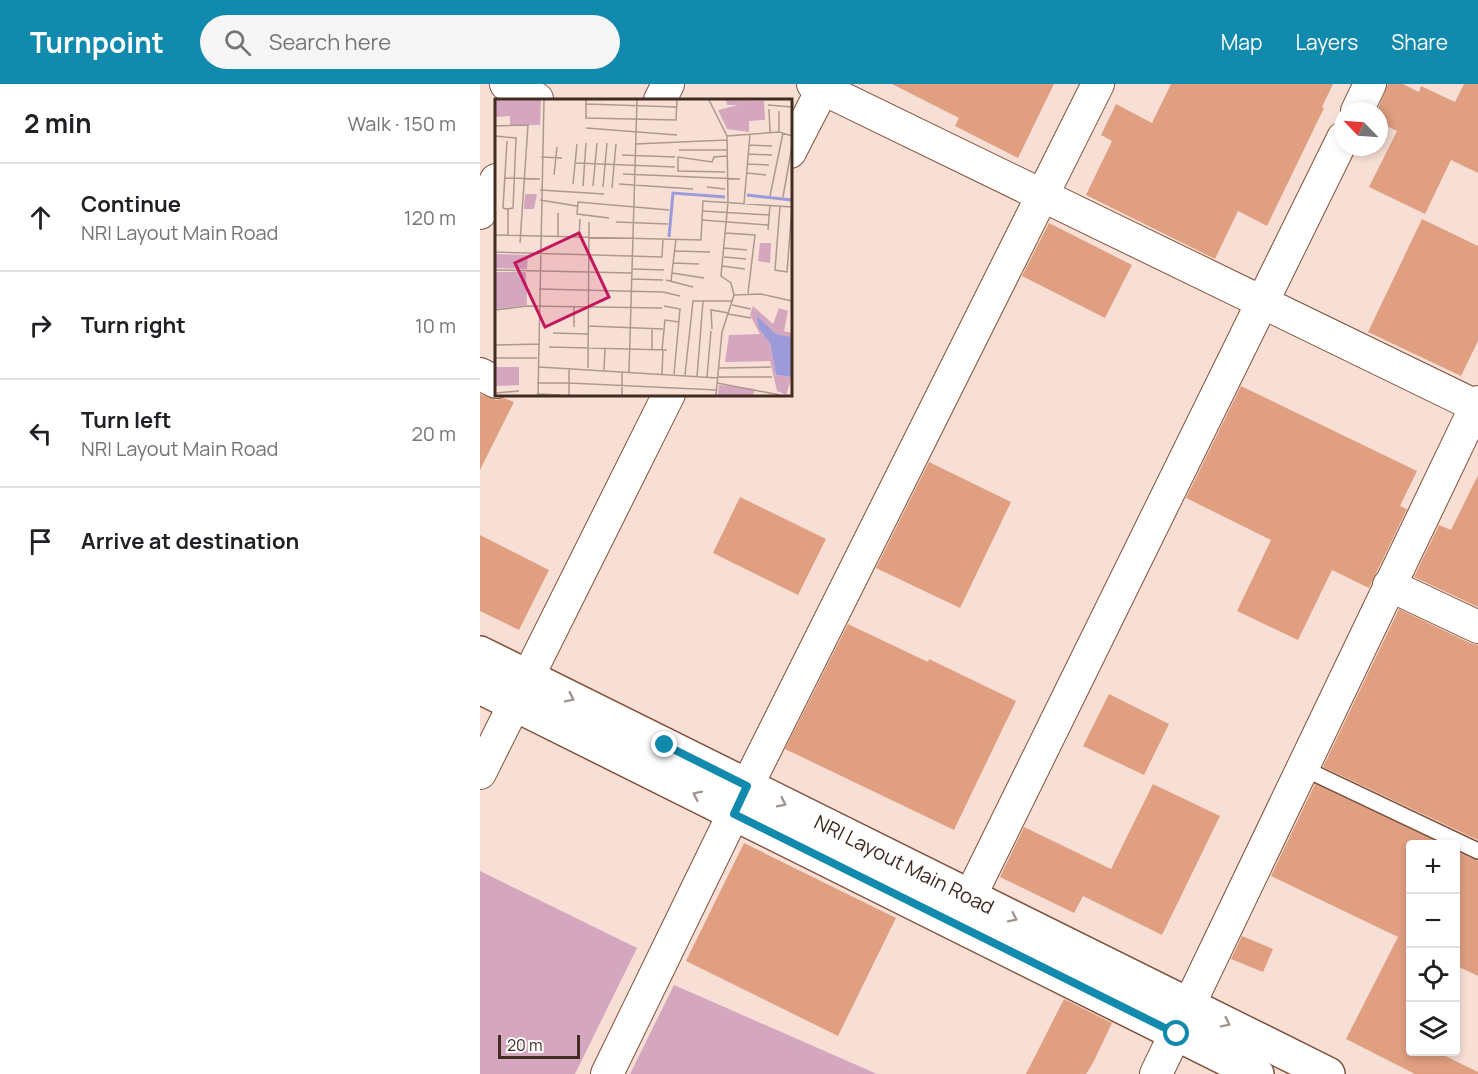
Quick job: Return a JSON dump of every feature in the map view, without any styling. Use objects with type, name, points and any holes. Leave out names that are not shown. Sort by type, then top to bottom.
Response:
[{"type":"street","points":[[506,84],[539,94]]},
{"type":"street","points":[[660,99],[668,84]]},
{"type":"street","points":[[607,1074],[1098,84]]},
{"type":"street","points":[[1361,102],[1370,84]]},
{"type":"street","points":[[792,149],[820,86],[1477,405],[1156,1074]]},
{"type":"street","points":[[963,910],[1334,156]]},
{"type":"street","points":[[480,213],[495,182]]},
{"type":"street","points":[[480,374],[495,382]]},
{"type":"street","points":[[480,772],[668,396]]},
{"type":"street","points":[[1389,585],[1478,627]]},
{"type":"street","name":"NRI Layout Main Road","points":[[480,653],[521,691],[1183,1020],[1328,1074]]},
{"type":"street","name":"NRI Layout Main Road","points":[[480,687],[521,691]]},
{"type":"street","name":"NRI Layout Main Road","points":[[1183,1020],[1257,1074]]},
{"type":"lane","points":[[1304,768],[1478,851]]},
{"type":"shaded area","points":[[480,871],[637,948],[575,1074],[480,1074]]},
{"type":"shaded area","points":[[674,985],[877,1074],[630,1074]]},
{"type":"building","points":[[892,84],[1054,84],[1018,158],[955,126],[959,118]]},
{"type":"building","points":[[1171,84],[1333,84],[1322,107],[1324,108],[1267,226],[1238,211],[1215,259],[1086,195],[1112,141],[1101,135],[1116,104],[1152,123]]},
{"type":"building","points":[[1388,84],[1403,84],[1419,92],[1421,86],[1455,102],[1464,84],[1478,84],[1478,173],[1451,160],[1425,214],[1369,187],[1384,156],[1388,156],[1388,149],[1397,131],[1388,126],[1388,102],[1381,102]]},
{"type":"building","points":[[1422,219],[1478,246],[1478,341],[1461,376],[1368,332]]},
{"type":"building","points":[[1049,223],[1132,265],[1105,318],[1022,276]]},
{"type":"building","points":[[1241,386],[1417,471],[1400,506],[1407,509],[1369,588],[1332,570],[1298,640],[1237,611],[1271,540],[1186,498]]},
{"type":"building","points":[[480,394],[496,400],[504,398],[514,402],[480,470]]},
{"type":"building","points":[[929,462],[1011,502],[960,608],[876,568]]},
{"type":"building","points":[[1478,475],[1478,607],[1414,577],[1439,525],[1451,530]]},
{"type":"building","points":[[740,497],[826,539],[798,595],[713,553]]},
{"type":"building","points":[[480,535],[549,570],[519,630],[480,611]]},
{"type":"building","points":[[1399,609],[1478,645],[1478,840],[1323,767]]},
{"type":"building","points":[[848,624],[928,662],[929,659],[1016,701],[954,830],[785,749]]},
{"type":"building","points":[[1109,694],[1169,724],[1144,775],[1083,746]]},
{"type":"building","points":[[1153,784],[1220,816],[1162,935],[1083,896],[1074,913],[1000,877],[1024,827],[1111,869]]},
{"type":"building","points":[[1315,784],[1434,840],[1406,840],[1406,1056],[1445,1056],[1478,1074],[1415,1074],[1346,1039],[1398,937],[1271,876]]},
{"type":"building","points":[[744,843],[896,918],[838,1036],[686,961]]},
{"type":"building","points":[[1460,853],[1478,861],[1478,976],[1460,967]]},
{"type":"building","points":[[1242,936],[1273,949],[1263,972],[1231,959]]},
{"type":"building","points":[[1064,999],[1112,1023],[1093,1063],[1086,1074],[1026,1074]]},
{"type":"route","points":[[665,745],[747,786],[734,814],[1177,1034]]}]
